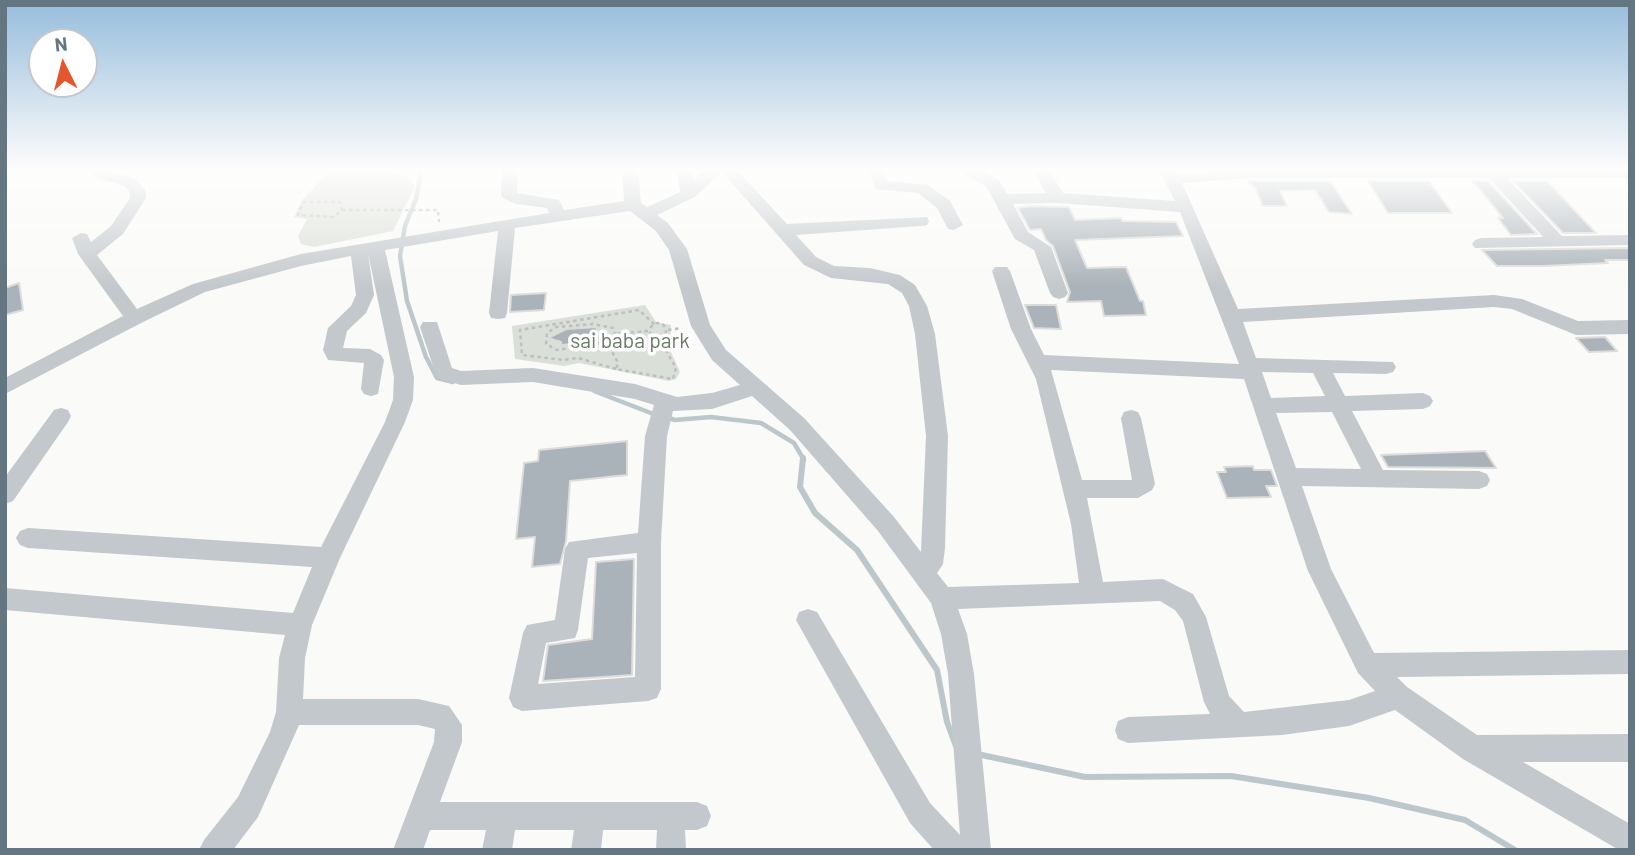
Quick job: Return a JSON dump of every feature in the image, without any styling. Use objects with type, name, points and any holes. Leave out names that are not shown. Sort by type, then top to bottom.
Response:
[{"type":"street","points":[[132,208],[117,230],[84,246],[134,318]]},
{"type":"street","points":[[554,208],[559,217]]},
{"type":"street","points":[[5,387],[134,318],[199,288],[246,274],[418,238],[559,217],[646,208]]},
{"type":"street","points":[[764,208],[810,261],[820,268],[831,272],[870,274],[894,279],[909,289],[918,306],[925,334],[937,436],[933,548],[930,564],[922,573]]},
{"type":"street","points":[[946,208],[954,225]]},
{"type":"street","points":[[1008,208],[1021,235],[1042,247],[1046,253],[1059,293]]},
{"type":"street","points":[[1186,208],[1251,368],[1320,571],[1367,665],[1398,696],[1473,749],[1630,840]]},
{"type":"street","points":[[1526,208],[1558,242]]},
{"type":"street","points":[[640,210],[662,227],[678,249],[695,311],[708,340],[729,366],[797,424],[886,524],[942,597],[954,635],[961,674],[976,850]]},
{"type":"street","points":[[784,230],[921,221]]},
{"type":"street","points":[[498,313],[507,225]]},
{"type":"street","points":[[1481,244],[1630,240]]},
{"type":"street","points":[[371,388],[374,360],[370,356],[335,355],[333,350],[338,328],[359,309],[365,295],[375,247]]},
{"type":"street","points":[[214,850],[248,807],[283,735],[289,712],[292,659],[300,625],[328,558],[395,422],[403,400],[404,377],[375,247]]},
{"type":"street","points":[[1001,271],[1021,329],[1046,379],[1082,524],[1092,592]]},
{"type":"street","points":[[1231,316],[1494,301],[1516,303],[1576,328],[1630,327]]},
{"type":"street","points":[[430,327],[444,373],[461,378],[533,375],[558,378],[635,392],[662,411]]},
{"type":"street","points":[[1039,362],[1251,368],[1386,367]]},
{"type":"street","points":[[1320,367],[1376,478]]},
{"type":"street","points":[[662,411],[677,405],[712,401],[755,388]]},
{"type":"street","points":[[1263,406],[1423,401]]},
{"type":"street","points":[[649,542],[577,549],[566,630],[536,633],[522,698],[648,689],[649,542],[662,411]]},
{"type":"street","points":[[5,495],[61,416]]},
{"type":"street","points":[[1073,489],[1138,489],[1144,484],[1131,418]]},
{"type":"street","points":[[1288,477],[1479,480]]},
{"type":"street","points":[[28,538],[328,558]]},
{"type":"street","points":[[942,597],[1021,597],[1163,590],[1184,602],[1194,617],[1217,702],[1240,726]]},
{"type":"street","points":[[5,599],[300,625]]},
{"type":"street","points":[[808,620],[920,813],[954,850]]},
{"type":"street","points":[[1367,665],[1630,662]]},
{"type":"street","points":[[1128,730],[1240,726],[1349,713],[1398,696]]},
{"type":"street","points":[[289,712],[418,712],[440,715],[449,725],[447,743],[408,850]]},
{"type":"street","points":[[1473,749],[1630,748]]},
{"type":"street","points":[[421,816],[684,816],[671,850]]},
{"type":"street","points":[[497,850],[504,816]]},
{"type":"street","points":[[586,850],[591,816]]},
{"type":"path","points":[[301,208],[298,215],[334,216],[342,210],[438,210],[440,235]]},
{"type":"path","points":[[655,325],[639,310],[520,330],[522,355],[564,360],[578,358],[616,369],[673,379],[676,368],[659,338]]},
{"type":"path","points":[[615,334],[613,328],[593,324],[556,327],[547,333],[546,344],[557,350],[607,342],[615,334],[648,331],[655,325],[663,325],[668,329],[666,334],[659,338],[653,337],[648,331]]},
{"type":"path","points":[[607,342],[618,363],[616,369]]},
{"type":"green space","points":[[299,208],[404,208],[393,231],[314,247],[301,244],[298,236],[307,219],[294,217]]},
{"type":"green space","name":"sai baba park","points":[[645,305],[656,322],[671,325],[671,333],[665,339],[680,372],[676,379],[669,381],[579,363],[564,366],[515,359],[512,326]]},
{"type":"building","points":[[1018,208],[1069,208],[1075,220],[1121,218],[1122,221],[1176,222],[1183,236],[1075,240],[1087,268],[1126,267],[1140,301],[1143,301],[1146,315],[1104,316],[1101,301],[1067,302],[1070,292],[1053,246],[1046,240],[1041,229],[1030,230]]},
{"type":"building","points":[[1326,208],[1348,208],[1352,214],[1329,212]]},
{"type":"building","points":[[1385,208],[1448,208],[1452,213],[1388,213]]},
{"type":"building","points":[[1495,208],[1513,208],[1537,234],[1511,235],[1498,218],[1503,218]]},
{"type":"building","points":[[1539,208],[1572,208],[1596,233],[1563,233]]},
{"type":"building","points":[[1630,248],[1630,260],[1543,266],[1497,266],[1482,250]]},
{"type":"building","points":[[19,283],[23,310],[5,315],[5,288]]},
{"type":"building","points":[[546,293],[544,310],[510,312],[511,295]]},
{"type":"building","points":[[1025,305],[1056,305],[1061,329],[1034,328]]},
{"type":"building","points":[[597,327],[596,342],[561,345],[561,342],[548,338],[566,329]]},
{"type":"building","points":[[1605,337],[1617,351],[1589,352],[1576,338]]},
{"type":"building","points":[[627,441],[627,475],[570,481],[566,541],[560,564],[532,567],[535,537],[516,539],[524,463],[538,461],[539,450]]},
{"type":"building","points":[[1485,451],[1496,468],[1388,467],[1381,455]]},
{"type":"building","points":[[1253,466],[1254,470],[1271,470],[1277,486],[1266,486],[1271,497],[1227,498],[1217,472],[1226,472],[1224,467]]},
{"type":"building","points":[[634,559],[632,675],[543,681],[548,645],[592,639],[596,562]]},
{"type":"waterway","points":[[412,208],[405,226],[400,256],[407,301],[426,357],[437,378],[453,382]]},
{"type":"waterway","points":[[594,391],[656,415]]},
{"type":"waterway","points":[[666,417],[675,420],[711,417],[761,423],[794,443],[803,458]]},
{"type":"waterway","points":[[803,458],[800,487],[815,513],[857,550],[937,670],[947,722],[956,746]]},
{"type":"waterway","points":[[977,754],[1085,777],[1231,776],[1369,798],[1465,820],[1515,850]]}]
